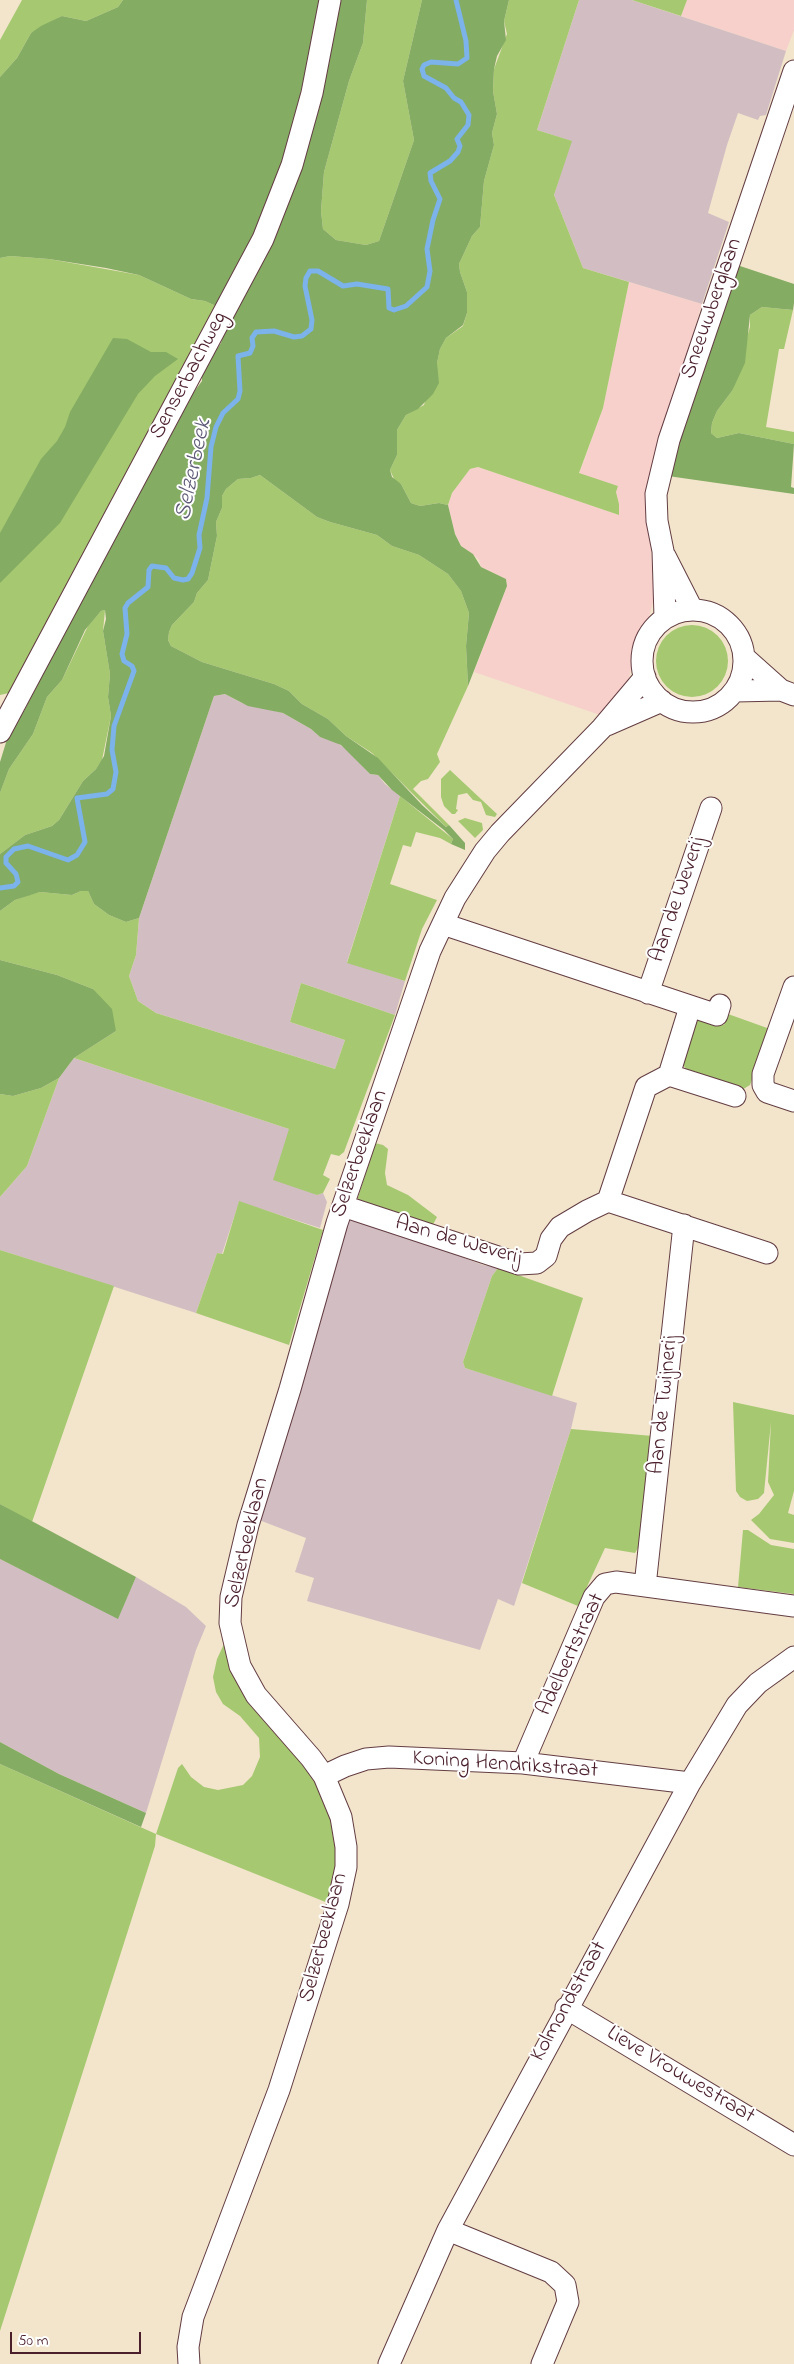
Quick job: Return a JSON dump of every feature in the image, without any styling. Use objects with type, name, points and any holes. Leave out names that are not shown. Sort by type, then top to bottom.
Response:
[{"type":"street","name":"Senserbachweg","points":[[0,732],[263,239],[292,165],[312,93],[330,0]]},
{"type":"street","name":"Sneeuwberglaan","points":[[665,618],[663,552],[657,521],[656,494],[669,440],[794,71]]},
{"type":"street","name":"Sneeuwberglaan","points":[[663,552],[692,609]]},
{"type":"street","points":[[692,609],[712,613],[728,623],[739,638],[744,657],[742,675],[735,691],[716,707],[704,711],[679,710],[662,701],[652,690],[645,677],[642,660],[645,644],[653,630],[665,618],[678,612],[692,609]]},
{"type":"street","points":[[744,657],[787,692]]},
{"type":"street","name":"Selzerbeeklaan","points":[[189,2364],[188,2347],[193,2317],[279,2090],[338,1904],[346,1867],[346,1847],[341,1817],[324,1776],[311,1758],[256,1695],[240,1666],[230,1623],[231,1597],[248,1525],[343,1206],[430,951],[455,898],[485,852],[500,833],[602,728],[645,677]]},
{"type":"street","points":[[735,691],[787,692]]},
{"type":"street","points":[[602,728],[662,701]]},
{"type":"street","name":"Aan de Weverij","points":[[648,993],[710,808]]},
{"type":"street","name":"Aan de Weverij","points":[[443,924],[716,1016],[720,1005]]},
{"type":"street","points":[[794,987],[763,1074],[763,1085],[767,1092],[794,1102]]},
{"type":"street","points":[[669,1075],[690,1007]]},
{"type":"street","points":[[736,1096],[669,1075],[646,1087],[608,1201],[767,1253]]},
{"type":"street","name":"Aan de Weverij","points":[[343,1206],[519,1264],[537,1263],[546,1256],[551,1238],[560,1227],[587,1210],[608,1201]]},
{"type":"street","name":"Aan de Twijnerij","points":[[645,1586],[684,1225]]},
{"type":"street","name":"Adelbertstraat","points":[[523,1763],[599,1589],[605,1584],[616,1582],[794,1606]]},
{"type":"street","name":"Kolmondstraat","points":[[389,2364],[448,2230],[566,2008],[690,1783],[737,1705],[758,1683],[791,1665]]},
{"type":"street","name":"Koning Hendrikstraat","points":[[324,1776],[359,1761],[389,1757],[523,1763],[690,1783]]},
{"type":"street","name":"Lieve Vrouwestraat","points":[[566,2008],[794,2145]]},
{"type":"street","points":[[448,2230],[551,2272],[565,2285],[568,2302],[542,2364]]},
{"type":"shaded area","points":[[579,0],[632,0],[786,51],[766,115],[760,116],[758,120],[738,113],[727,145],[708,213],[729,222],[702,304],[583,268],[554,195],[571,141],[537,130]]},
{"type":"shaded area","points":[[687,0],[794,0],[794,30],[786,51],[681,16]]},
{"type":"shaded area","points":[[629,282],[702,304],[647,486],[654,599],[648,620],[637,638],[629,679],[600,715],[474,672],[507,586],[506,579],[481,567],[479,560],[461,546],[455,534],[448,505],[452,493],[470,469],[478,467],[619,515],[616,492],[618,486],[579,474],[603,408]]},
{"type":"shaded area","points":[[225,694],[242,703],[283,713],[311,729],[320,737],[336,742],[346,749],[370,774],[378,775],[385,784],[400,796],[347,962],[405,981],[395,1015],[301,983],[290,1022],[345,1040],[335,1069],[156,1013],[138,1001],[129,976],[136,955],[139,918],[214,696]]},
{"type":"shaded area","points":[[74,1058],[289,1129],[316,1195],[323,1193],[327,1202],[320,1228],[239,1202],[222,1254],[217,1253],[196,1313],[0,1250],[0,1197],[27,1166],[59,1078]]},
{"type":"shaded area","points":[[350,1215],[483,1265],[498,1268],[492,1276],[463,1362],[465,1368],[577,1403],[571,1429],[514,1606],[498,1599],[480,1650],[307,1601],[314,1578],[295,1572],[306,1538],[259,1520]]},
{"type":"shaded area","points":[[0,1559],[118,1618],[136,1577],[186,1607],[206,1626],[196,1650],[146,1813],[59,1774],[0,1742]]},
{"type":"green space","points":[[22,0],[123,0],[118,7],[86,21],[62,16],[31,33],[17,58],[0,77],[0,40]]},
{"type":"green space","points":[[123,0],[321,0],[286,159],[267,210],[216,306],[205,301],[191,299],[139,275],[49,259],[10,256],[0,258],[0,77],[17,58],[31,33],[41,26],[62,16],[86,21],[118,7]]},
{"type":"green space","points":[[339,0],[367,0],[363,43],[349,81],[324,172],[321,211],[323,229],[336,240],[366,245],[379,241],[414,140],[403,81],[422,0],[509,0],[504,21],[506,40],[497,56],[494,69],[493,91],[497,114],[492,133],[494,145],[484,181],[480,227],[472,236],[459,264],[467,292],[467,313],[463,325],[446,338],[440,349],[437,363],[439,383],[433,394],[418,409],[406,415],[397,430],[397,455],[390,470],[392,477],[401,484],[411,503],[420,506],[439,503],[448,505],[455,534],[461,546],[473,554],[481,567],[506,579],[507,586],[468,686],[466,646],[469,613],[461,591],[448,574],[419,555],[392,546],[377,535],[317,517],[260,475],[238,479],[226,489],[222,496],[222,508],[216,522],[217,536],[208,580],[197,593],[194,602],[172,625],[168,640],[171,646],[202,662],[274,684],[289,691],[302,704],[328,719],[346,736],[378,758],[422,805],[446,827],[449,825],[465,843],[465,850],[451,844],[453,839],[444,830],[392,790],[378,775],[370,774],[341,745],[320,737],[311,729],[283,713],[248,706],[225,694],[214,696],[139,918],[126,922],[109,915],[94,904],[88,891],[81,891],[72,895],[40,892],[15,900],[0,911],[0,854],[25,835],[52,826],[59,820],[83,781],[96,769],[104,756],[111,716],[108,697],[110,674],[103,631],[106,619],[105,610],[101,611],[85,630],[62,680],[47,697],[33,734],[9,769],[0,793],[0,762],[8,736],[24,711],[179,412],[202,381],[202,371],[221,343],[224,333],[282,218],[336,24]]},
{"type":"green space","points":[[367,0],[422,0],[403,81],[414,140],[379,241],[366,245],[336,240],[323,229],[321,211],[324,172],[349,81],[363,43]]},
{"type":"green space","points":[[509,0],[579,0],[537,130],[572,141],[554,195],[583,268],[629,282],[603,408],[579,473],[618,486],[616,492],[619,515],[478,467],[470,469],[452,493],[448,505],[439,503],[420,506],[411,503],[401,484],[395,481],[390,470],[397,455],[397,430],[406,415],[424,405],[440,349],[446,338],[463,326],[467,313],[467,292],[459,264],[472,236],[480,227],[484,181],[494,145],[492,133],[497,114],[493,91],[494,69],[507,34],[504,21]]},
{"type":"green space","points":[[632,0],[687,0],[681,16]]},
{"type":"green space","points":[[10,256],[49,259],[139,275],[191,299],[205,301],[216,306],[9,693],[0,695],[0,258]]},
{"type":"green space","points":[[737,265],[794,284],[793,310],[762,307],[750,315],[745,363],[732,391],[717,411],[712,423],[711,433],[717,438],[739,433],[794,444],[791,487],[794,488],[794,494],[668,476]]},
{"type":"green space","points":[[762,307],[793,310],[784,349],[779,349],[766,427],[794,432],[794,444],[739,433],[717,438],[711,433],[712,423],[717,411],[732,391],[750,327],[750,315]]},
{"type":"green space","points":[[113,338],[127,339],[151,352],[166,352],[178,359],[155,376],[138,394],[60,523],[0,583],[0,533],[41,459],[57,441],[65,427],[70,412]]},
{"type":"green space","points":[[260,475],[317,517],[377,535],[392,546],[419,555],[448,574],[461,591],[469,613],[466,646],[468,686],[437,754],[440,762],[428,779],[421,781],[413,789],[449,825],[446,827],[372,753],[346,736],[328,719],[302,704],[289,691],[274,684],[202,662],[171,646],[168,640],[172,625],[194,602],[197,593],[208,580],[217,536],[216,522],[222,508],[222,496],[226,489],[238,479]]},
{"type":"green space","points":[[105,610],[103,631],[110,674],[108,697],[111,716],[102,760],[96,769],[83,781],[59,820],[52,826],[25,835],[0,854],[0,793],[9,769],[33,734],[47,697],[62,680],[88,626],[101,611]]},
{"type":"green space","points":[[692,625],[706,628],[718,635],[725,647],[728,661],[725,675],[718,687],[706,694],[692,697],[678,694],[666,687],[659,675],[656,661],[659,647],[666,635],[678,628]]},
{"type":"green space","points":[[450,770],[497,814],[495,817],[486,815],[481,802],[473,800],[467,793],[458,795],[456,809],[458,810],[455,814],[452,814],[444,806],[441,797],[441,779]]},
{"type":"green space","points":[[400,796],[453,839],[451,844],[440,838],[416,832],[411,847],[403,845],[390,884],[437,900],[422,929],[405,981],[347,963]]},
{"type":"green space","points":[[465,818],[482,823],[483,830],[475,838],[458,821]]},
{"type":"green space","points":[[81,891],[88,891],[94,904],[109,915],[126,922],[139,918],[136,955],[129,976],[138,1001],[156,1013],[335,1069],[345,1040],[290,1022],[301,983],[395,1015],[344,1152],[339,1156],[331,1154],[323,1175],[330,1179],[323,1193],[317,1195],[273,1180],[289,1129],[74,1058],[116,1031],[93,989],[57,975],[0,960],[0,911],[15,900],[40,892],[72,895]]},
{"type":"green space","points":[[0,960],[57,975],[93,989],[112,1009],[116,1031],[74,1058],[59,1078],[41,1088],[13,1096],[0,1094]]},
{"type":"green space","points":[[728,1014],[770,1029],[750,1085],[740,1091],[690,1075],[682,1063],[695,1019],[702,1017],[724,1025]]},
{"type":"green space","points":[[59,1078],[27,1166],[0,1197],[0,1094],[13,1096],[41,1088]]},
{"type":"green space","points":[[375,1143],[383,1145],[388,1149],[385,1173],[387,1185],[408,1195],[437,1217],[430,1230],[356,1204]]},
{"type":"green space","points":[[239,1201],[323,1230],[289,1345],[196,1313],[217,1253],[223,1254]]},
{"type":"green space","points":[[0,1250],[114,1286],[32,1522],[0,1504]]},
{"type":"green space","points":[[498,1268],[583,1298],[552,1396],[465,1368],[463,1362],[492,1276]]},
{"type":"green space","points":[[733,1402],[794,1415],[794,1491],[788,1513],[794,1515],[794,1543],[770,1539],[751,1520],[759,1514],[774,1495],[768,1482],[771,1422],[764,1493],[758,1499],[747,1501],[740,1497],[736,1491]]},
{"type":"green space","points":[[571,1429],[653,1436],[641,1543],[635,1553],[605,1548],[578,1606],[522,1583]]},
{"type":"green space","points":[[0,1504],[136,1577],[118,1619],[0,1559]]},
{"type":"green space","points":[[743,1530],[748,1530],[771,1545],[794,1549],[794,1594],[738,1587]]},
{"type":"green space","points":[[224,1644],[236,1681],[258,1714],[316,1779],[332,1818],[338,1860],[328,1903],[156,1834],[178,1768],[182,1764],[191,1777],[204,1787],[218,1790],[243,1785],[252,1776],[260,1757],[259,1738],[240,1716],[223,1704],[216,1692],[213,1677],[217,1659]]},
{"type":"green space","points":[[0,1742],[59,1774],[146,1813],[141,1827],[0,1764]]},
{"type":"green space","points":[[0,1764],[156,1834],[155,1846],[0,2331]]},
{"type":"waterway","name":"Selzerbeek","points":[[0,888],[14,886],[18,882],[16,874],[6,863],[6,857],[14,849],[28,846],[68,860],[77,855],[85,842],[77,798],[107,794],[113,789],[116,772],[112,750],[114,726],[134,671],[132,666],[124,661],[122,654],[127,634],[125,608],[128,603],[148,587],[149,570],[152,566],[166,568],[174,578],[183,580],[188,579],[192,573],[200,548],[199,535],[207,498],[211,447],[216,427],[223,413],[238,399],[240,391],[238,356],[250,353],[253,346],[252,338],[256,332],[274,331],[294,337],[302,336],[311,329],[312,320],[305,286],[306,278],[310,271],[318,271],[343,286],[357,284],[388,289],[389,308],[394,310],[406,306],[427,287],[430,271],[427,249],[440,199],[431,181],[430,173],[450,161],[458,152],[460,146],[457,139],[468,125],[469,115],[461,102],[454,98],[446,88],[424,76],[422,69],[424,65],[431,62],[458,64],[467,58],[466,41],[456,0]]}]
